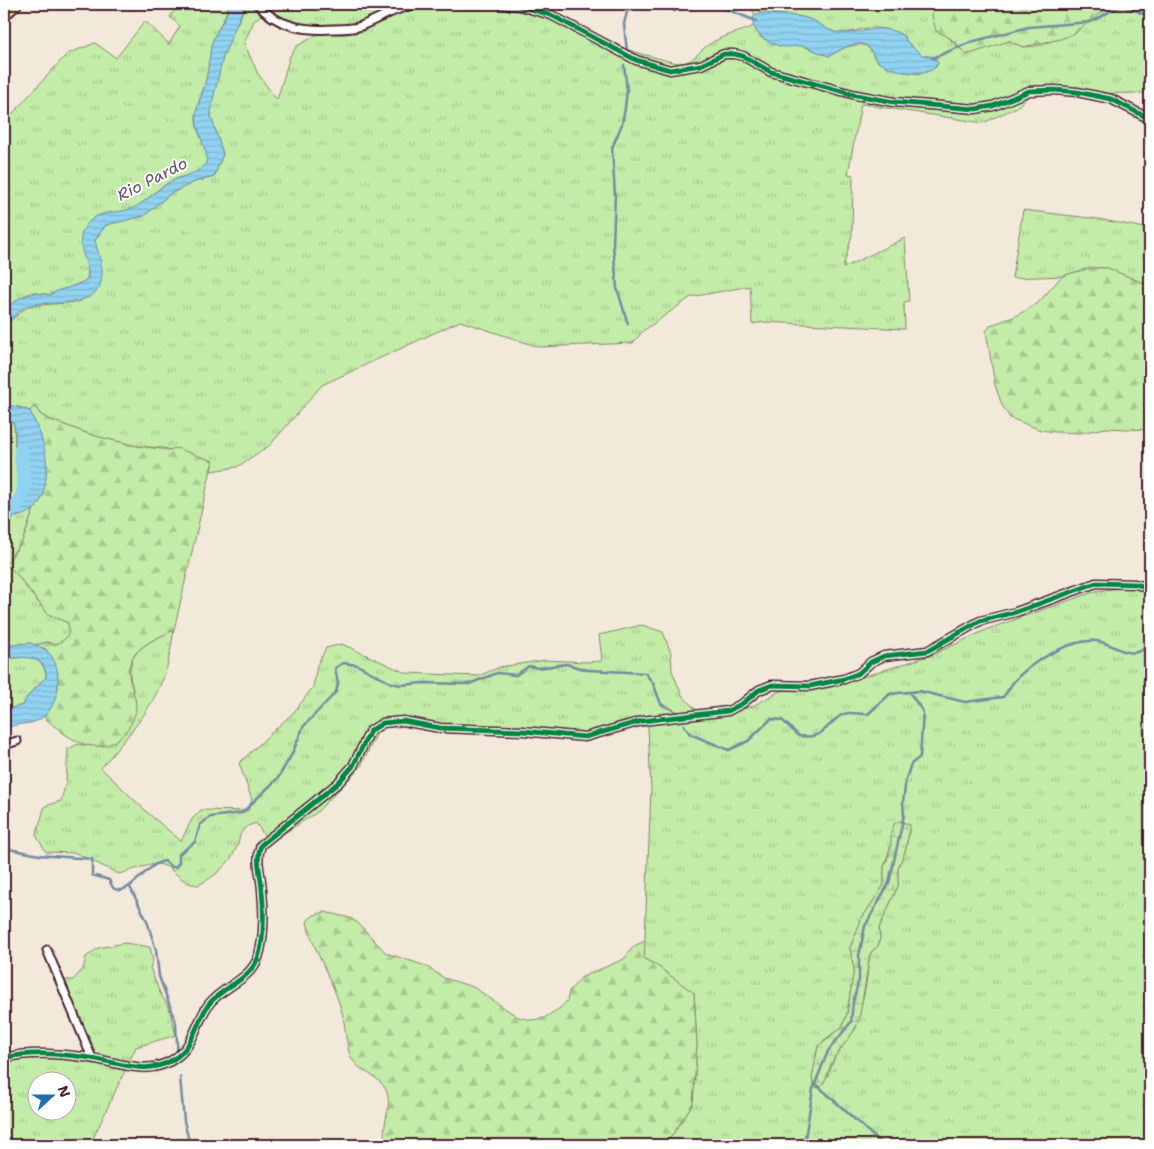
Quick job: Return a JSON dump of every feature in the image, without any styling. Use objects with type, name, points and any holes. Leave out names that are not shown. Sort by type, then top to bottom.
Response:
[{"type":"main road","points":[[4,15],[16,4]]},
{"type":"street","points":[[258,5],[278,21],[292,27],[317,30],[359,27],[416,4],[422,4]]},
{"type":"street","points":[[500,4],[520,6],[551,15],[636,60],[663,69],[670,70],[701,65],[724,54],[734,54],[743,56],[772,72],[856,95],[894,102],[975,109],[1007,101],[1029,91],[1062,91],[1111,99],[1150,119]]},
{"type":"street","points":[[4,1058],[28,1053],[92,1058],[140,1068],[150,1068],[164,1064],[178,1056],[188,1046],[201,1015],[210,1002],[248,973],[258,956],[263,905],[258,861],[261,845],[338,783],[353,766],[370,731],[383,723],[403,721],[440,728],[523,731],[586,737],[642,721],[728,711],[743,703],[759,690],[772,685],[810,686],[844,679],[859,673],[871,662],[884,656],[927,651],[980,621],[1016,612],[1096,584],[1136,584],[1150,588]]},
{"type":"street","points":[[4,745],[16,741]]},
{"type":"street","points":[[47,950],[92,1058]]},
{"type":"green space","points":[[179,4],[229,5],[212,44],[206,81],[197,111],[197,127],[207,155],[205,165],[194,173],[166,184],[134,208],[107,213],[89,222],[82,236],[83,251],[88,271],[85,281],[50,295],[32,292],[4,310],[4,123],[67,54],[95,43],[116,58],[145,21],[169,44],[180,26],[170,17]]},
{"type":"green space","points":[[244,4],[446,4],[459,7],[522,10],[557,20],[640,54],[681,63],[693,58],[713,42],[754,26],[760,37],[779,46],[800,45],[829,56],[846,47],[862,44],[868,47],[878,62],[904,72],[921,74],[936,67],[938,63],[934,57],[922,55],[907,42],[904,36],[895,32],[872,28],[838,33],[805,18],[760,13],[756,16],[748,4],[933,4],[934,19],[937,25],[960,49],[1009,41],[1023,47],[1037,46],[1075,33],[1098,14],[1118,4],[1150,4],[1150,93],[1031,94],[1017,107],[983,123],[861,104],[848,174],[853,175],[852,235],[843,268],[905,238],[909,301],[904,302],[905,329],[764,322],[752,324],[750,286],[691,297],[643,331],[633,343],[539,347],[460,321],[322,385],[270,445],[237,467],[211,471],[213,461],[163,448],[137,446],[95,436],[48,419],[40,414],[35,406],[30,411],[19,407],[4,406],[4,326],[28,306],[79,302],[97,289],[95,240],[106,225],[144,216],[170,194],[194,182],[214,177],[223,154],[211,119],[213,96],[225,52]],"holes":[[[266,11],[302,28],[320,33],[297,46],[290,56],[277,100],[258,74],[244,43],[254,21]]]},
{"type":"green space","points":[[933,4],[1118,4],[1098,14],[1075,33],[1061,39],[1023,47],[1009,41],[967,55],[950,38],[936,31],[932,15]]},
{"type":"green space","points":[[1023,210],[1098,219],[1150,229],[1150,286],[1108,268],[1090,268],[1062,276],[1012,278]]},
{"type":"green space","points":[[1090,268],[1108,268],[1150,286],[1150,430],[1106,428],[1080,433],[1041,430],[1010,418],[1002,405],[995,385],[986,331],[991,325],[1016,316],[1038,303],[1062,276]]},
{"type":"green space","points":[[35,406],[40,414],[48,419],[95,436],[137,446],[169,450],[176,448],[213,461],[174,630],[142,647],[133,658],[130,664],[129,675],[136,703],[135,716],[125,732],[115,741],[105,746],[83,744],[72,739],[44,717],[55,700],[58,684],[57,675],[46,649],[35,645],[47,642],[54,645],[62,641],[67,637],[69,631],[68,623],[48,614],[15,572],[6,565],[23,540],[34,509],[41,436],[30,411]]},
{"type":"green space","points":[[11,420],[14,424],[15,449],[23,475],[23,487],[14,499],[4,505],[4,422]]},
{"type":"green space","points":[[34,509],[23,540],[12,554],[15,572],[48,614],[68,623],[70,631],[68,638],[54,645],[47,642],[35,645],[30,643],[4,646],[4,521]]},
{"type":"green space","points":[[1138,586],[1150,590],[1150,1145],[612,1145],[669,1140],[693,1103],[697,1044],[694,994],[656,965],[644,959],[651,790],[648,727],[641,726],[583,739],[397,721],[378,731],[360,768],[316,813],[269,843],[256,823],[250,825],[241,833],[236,849],[225,866],[215,875],[198,885],[186,882],[163,865],[155,864],[119,874],[76,853],[46,852],[36,835],[45,806],[61,801],[66,782],[68,749],[78,744],[92,746],[134,693],[130,669],[132,660],[137,652],[143,646],[174,630],[167,667],[158,691],[136,726],[101,768],[149,814],[181,841],[192,819],[201,810],[248,811],[252,800],[239,763],[295,711],[313,687],[317,665],[326,648],[342,644],[406,673],[478,676],[500,667],[546,660],[602,661],[599,635],[642,625],[663,632],[671,653],[672,671],[682,695],[697,711],[706,715],[725,715],[753,706],[780,691],[837,685],[932,655],[988,629],[1096,591]],"holes":[[[910,825],[906,849],[898,868],[898,886],[879,928],[880,938],[878,946],[871,952],[856,1028],[835,1057],[827,1077],[819,1088],[815,1087],[812,1078],[816,1067],[816,1053],[824,1040],[842,1027],[847,1014],[854,969],[850,948],[862,918],[884,885],[884,867],[892,841],[891,833]]]},
{"type":"green space","points":[[27,657],[41,663],[45,669],[46,677],[27,697],[23,705],[4,710],[4,659]]},
{"type":"green space","points":[[900,821],[910,825],[906,849],[898,868],[898,886],[879,928],[880,938],[878,946],[871,952],[859,1020],[831,1064],[824,1083],[819,1088],[815,1087],[812,1078],[818,1046],[842,1027],[847,1014],[854,969],[850,948],[862,918],[884,885],[884,867],[891,850],[891,833],[894,824]]},
{"type":"green space","points":[[325,912],[350,918],[358,923],[386,953],[426,966],[444,978],[473,987],[518,1017],[532,1020],[544,1018],[560,1008],[567,1001],[569,991],[582,977],[624,959],[634,946],[645,941],[644,959],[656,965],[694,993],[697,1044],[693,1103],[669,1140],[612,1145],[386,1145],[384,1131],[388,1097],[386,1090],[383,1084],[354,1063],[351,1057],[339,1003],[309,931],[307,921],[314,915]]},
{"type":"green space","points":[[125,943],[150,947],[153,960],[150,968],[160,993],[169,1008],[176,1035],[136,1047],[90,1145],[4,1145],[4,1060],[11,1057],[93,1057],[92,1043],[61,980],[73,980],[83,969],[86,957],[98,948]]},
{"type":"water","points":[[229,4],[244,4],[223,57],[212,104],[211,116],[223,154],[214,177],[194,182],[170,194],[144,216],[106,225],[95,240],[101,261],[102,274],[100,286],[94,294],[73,302],[28,306],[4,326],[4,310],[20,298],[30,294],[50,295],[79,284],[88,278],[81,236],[83,230],[93,218],[106,213],[133,208],[169,183],[200,170],[206,163],[206,154],[196,116],[205,84],[212,42]]},
{"type":"water","points":[[760,13],[805,18],[838,33],[852,33],[874,29],[889,30],[904,36],[907,42],[922,55],[934,58],[938,63],[927,72],[911,73],[880,63],[868,47],[862,44],[848,46],[829,56],[803,46],[788,47],[776,45],[764,38],[755,29],[753,17]]},
{"type":"water","points":[[9,405],[30,411],[42,440],[47,468],[43,493],[37,506],[30,512],[4,521],[4,505],[20,493],[24,482],[16,452],[14,424],[11,421],[4,422],[4,406]]},
{"type":"water","points":[[30,643],[41,647],[51,655],[58,673],[57,693],[49,711],[39,720],[8,727],[4,730],[4,710],[23,705],[27,697],[46,677],[45,669],[37,660],[24,657],[4,659],[4,646]]},
{"type":"water","points":[[4,761],[10,775],[4,800]]},
{"type":"waterway","points":[[627,52],[624,24],[629,4]]},
{"type":"waterway","points":[[670,4],[674,11],[690,6],[716,5],[756,21]]},
{"type":"waterway","points":[[933,58],[971,42],[1029,27],[1091,22],[1122,5],[1144,14],[1150,14]]},
{"type":"waterway","points":[[624,65],[627,90],[625,108],[622,124],[612,148],[615,195],[613,245],[617,288],[628,324]]},
{"type":"waterway","name":"Rio Pardo","points":[[4,512],[14,506],[20,500],[23,493],[24,478],[21,451]]},
{"type":"waterway","points":[[684,725],[690,734],[729,750],[748,741],[771,719],[782,720],[799,736],[814,736],[822,732],[843,714],[868,714],[890,694],[919,691],[965,702],[1003,697],[1012,684],[1028,668],[1062,648],[1086,641],[1097,641],[1131,653],[1142,650],[1150,642]]},
{"type":"waterway","points":[[4,848],[39,855],[92,859],[92,875],[109,880],[112,887],[120,890],[132,884],[159,863],[165,861],[171,867],[176,867],[179,862],[179,854],[195,842],[200,825],[210,817],[242,813],[278,778],[292,754],[303,727],[336,692],[338,683],[335,668],[343,663],[357,665],[391,683],[401,685],[423,683],[469,684],[497,673],[516,675],[529,666],[538,668],[566,664],[588,670],[645,673],[653,683],[661,704],[681,714]]},
{"type":"waterway","points":[[804,1145],[813,1089],[828,1051],[851,1022],[853,1002],[859,980],[859,956],[865,926],[889,883],[904,815],[903,802],[906,779],[911,764],[920,757],[923,712],[910,693]]},
{"type":"waterway","points":[[130,887],[147,921],[156,950],[159,976],[176,1023],[178,1062]]},
{"type":"waterway","points":[[180,1077],[184,1121],[190,1145]]},
{"type":"waterway","points":[[816,1084],[883,1145]]},
{"type":"cycle path","points":[[500,4],[520,6],[551,15],[636,60],[670,70],[701,65],[724,54],[734,54],[743,56],[771,72],[856,95],[894,102],[975,109],[993,106],[1029,91],[1054,90],[1077,92],[1111,99],[1150,119]]},
{"type":"cycle path","points":[[4,1058],[25,1054],[58,1054],[147,1068],[168,1063],[178,1056],[192,1038],[209,1004],[221,992],[249,972],[258,958],[263,924],[263,898],[258,862],[261,845],[338,783],[353,766],[370,731],[383,723],[403,721],[440,728],[523,731],[585,737],[642,721],[728,711],[743,703],[759,690],[772,685],[810,686],[844,679],[859,673],[871,662],[884,656],[927,651],[980,621],[1016,612],[1096,583],[1135,584],[1150,588]]}]
